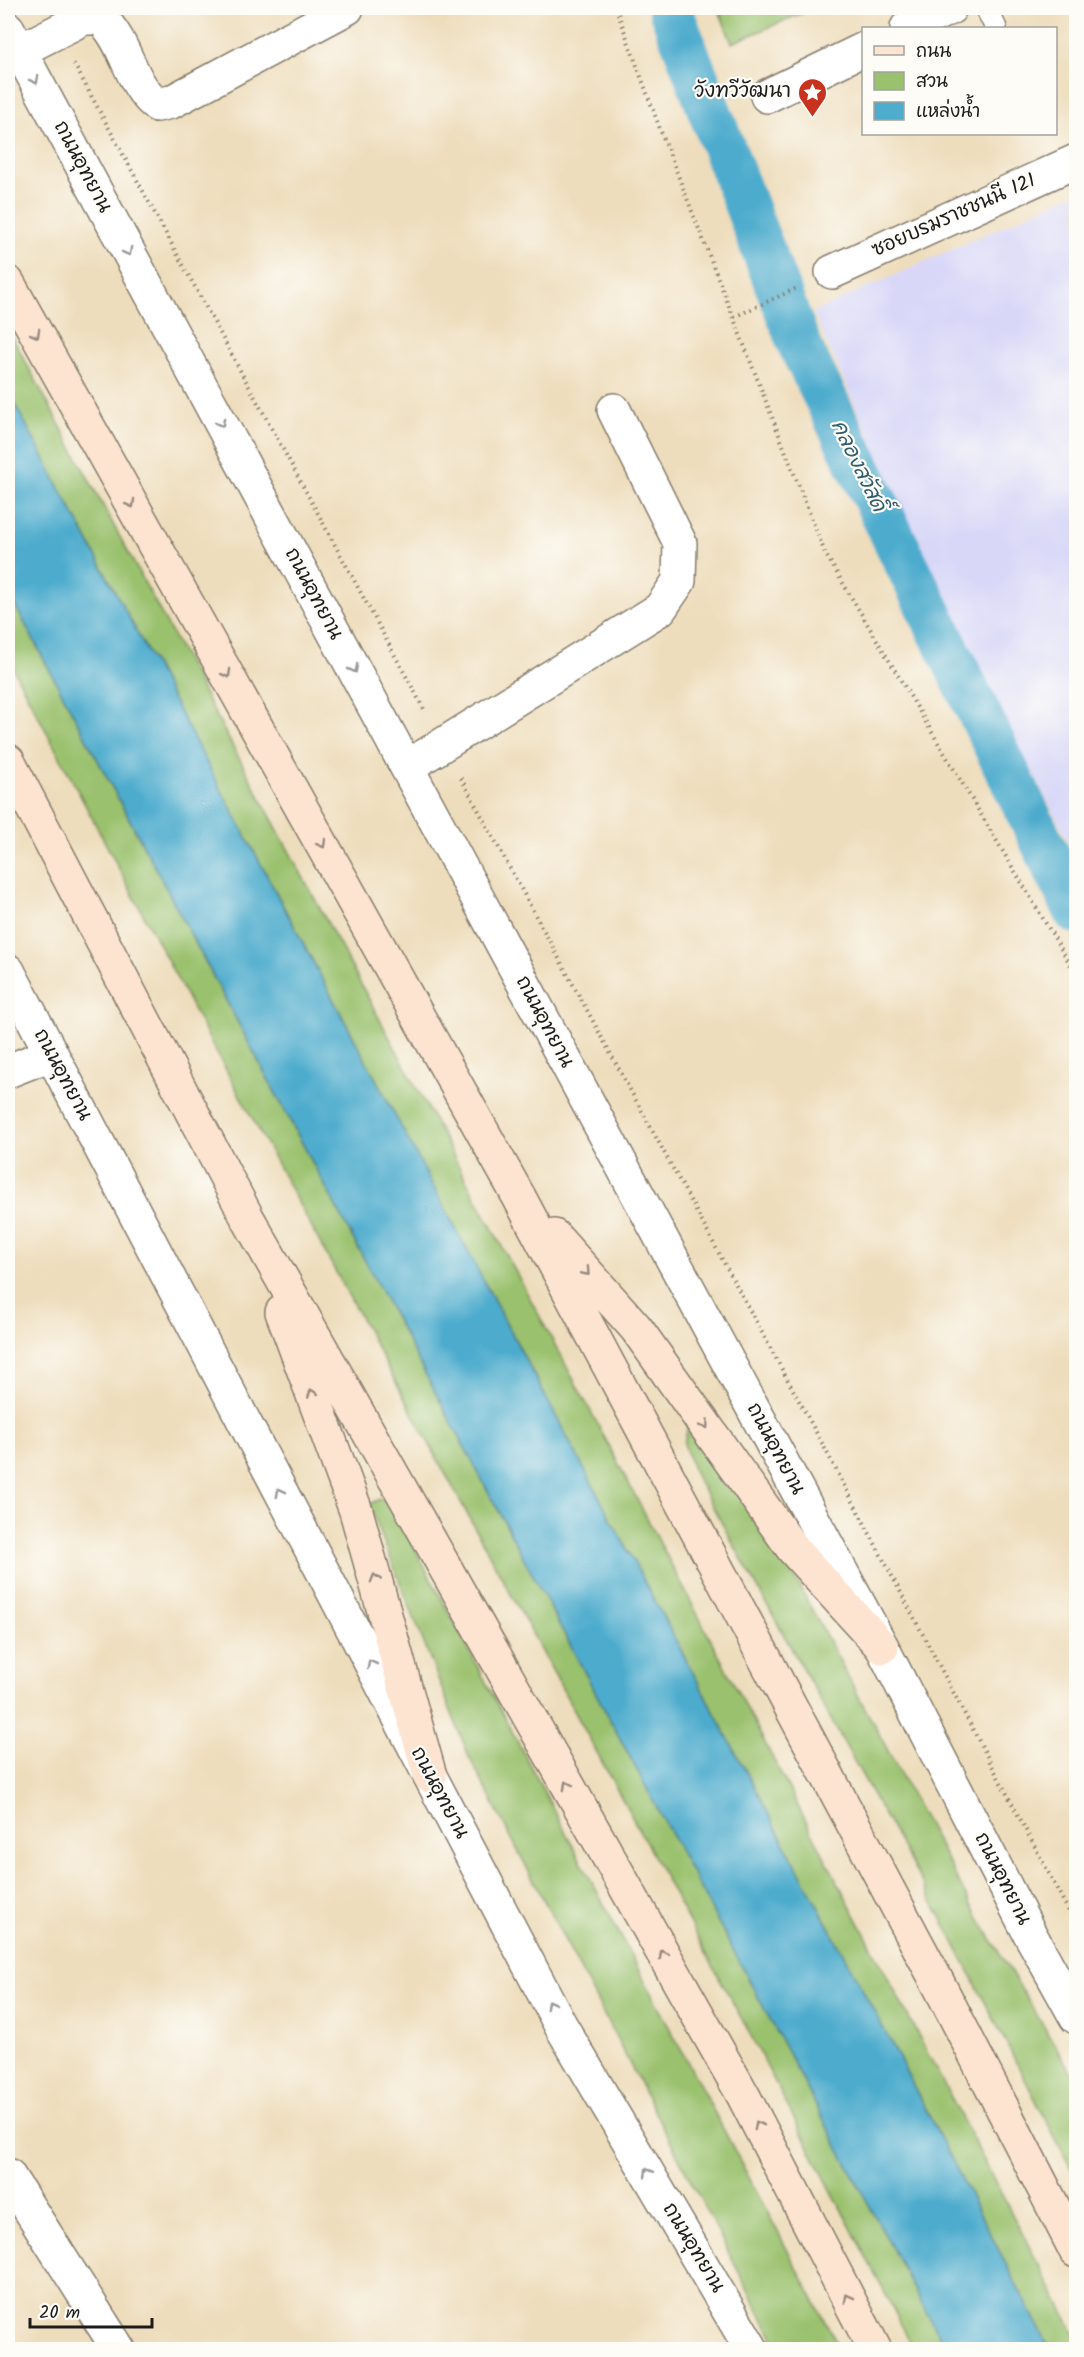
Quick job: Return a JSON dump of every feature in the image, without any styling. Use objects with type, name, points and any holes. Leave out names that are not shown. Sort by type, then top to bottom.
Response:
[{"type":"main road","points":[[8,283],[519,1197],[928,1964],[1077,2251]]},
{"type":"main road","points":[[8,761],[247,1217],[743,2095],[875,2349]]},
{"type":"main road","points":[[519,1197],[636,1328],[793,1549],[882,1647]]},
{"type":"main road","points":[[247,1217],[356,1511],[430,1776]]},
{"type":"street","points":[[13,40],[57,32],[84,18],[100,18],[112,29],[147,97],[157,105],[171,102],[347,8]]},
{"type":"street","points":[[908,27],[950,8]]},
{"type":"street","name":"ถนนอุทยาน","points":[[13,40],[882,1647],[1031,1936],[1077,2017]]},
{"type":"street","points":[[767,96],[862,51]]},
{"type":"street","name":"ซอยบรมราชชนนี 121","points":[[832,272],[1077,161]]},
{"type":"street","points":[[407,767],[660,609],[679,581],[680,543],[614,410]]},
{"type":"street","name":"ถนนอุทยาน","points":[[8,971],[561,2026],[744,2346]]},
{"type":"street","points":[[8,1071],[51,1054]]},
{"type":"street","points":[[8,2175],[119,2349]]},
{"type":"lane","points":[[986,8],[996,27]]},
{"type":"path","points":[[616,8],[660,129],[825,553],[1077,974]]},
{"type":"path","points":[[57,32],[823,1445],[1077,1925]]},
{"type":"path","points":[[734,317],[832,272]]},
{"type":"shaded area","points":[[1076,193],[1076,856],[940,594],[813,312]]},
{"type":"green space","points":[[718,8],[814,8],[732,43]]},
{"type":"green space","points":[[8,329],[597,1423],[1076,2336],[1076,2349],[1050,2349],[899,2058],[8,391]]},
{"type":"green space","points":[[8,592],[946,2349],[914,2349],[751,2036],[207,1035],[8,659]]},
{"type":"green space","points":[[688,1425],[773,1537],[972,1907],[1076,2080],[1076,2178],[942,1919],[695,1475],[684,1444]]},
{"type":"green space","points":[[387,1496],[840,2349],[779,2349],[469,1757],[369,1504]]},
{"type":"water","points":[[8,391],[899,2058],[1050,2349],[946,2349],[8,592]]},
{"type":"waterway","name":"คลองสวัสดิ์","points":[[670,8],[800,346],[1076,912]]},
{"type":"place","name":"วังทวีวัฒนา","points":[[812,118]]}]
